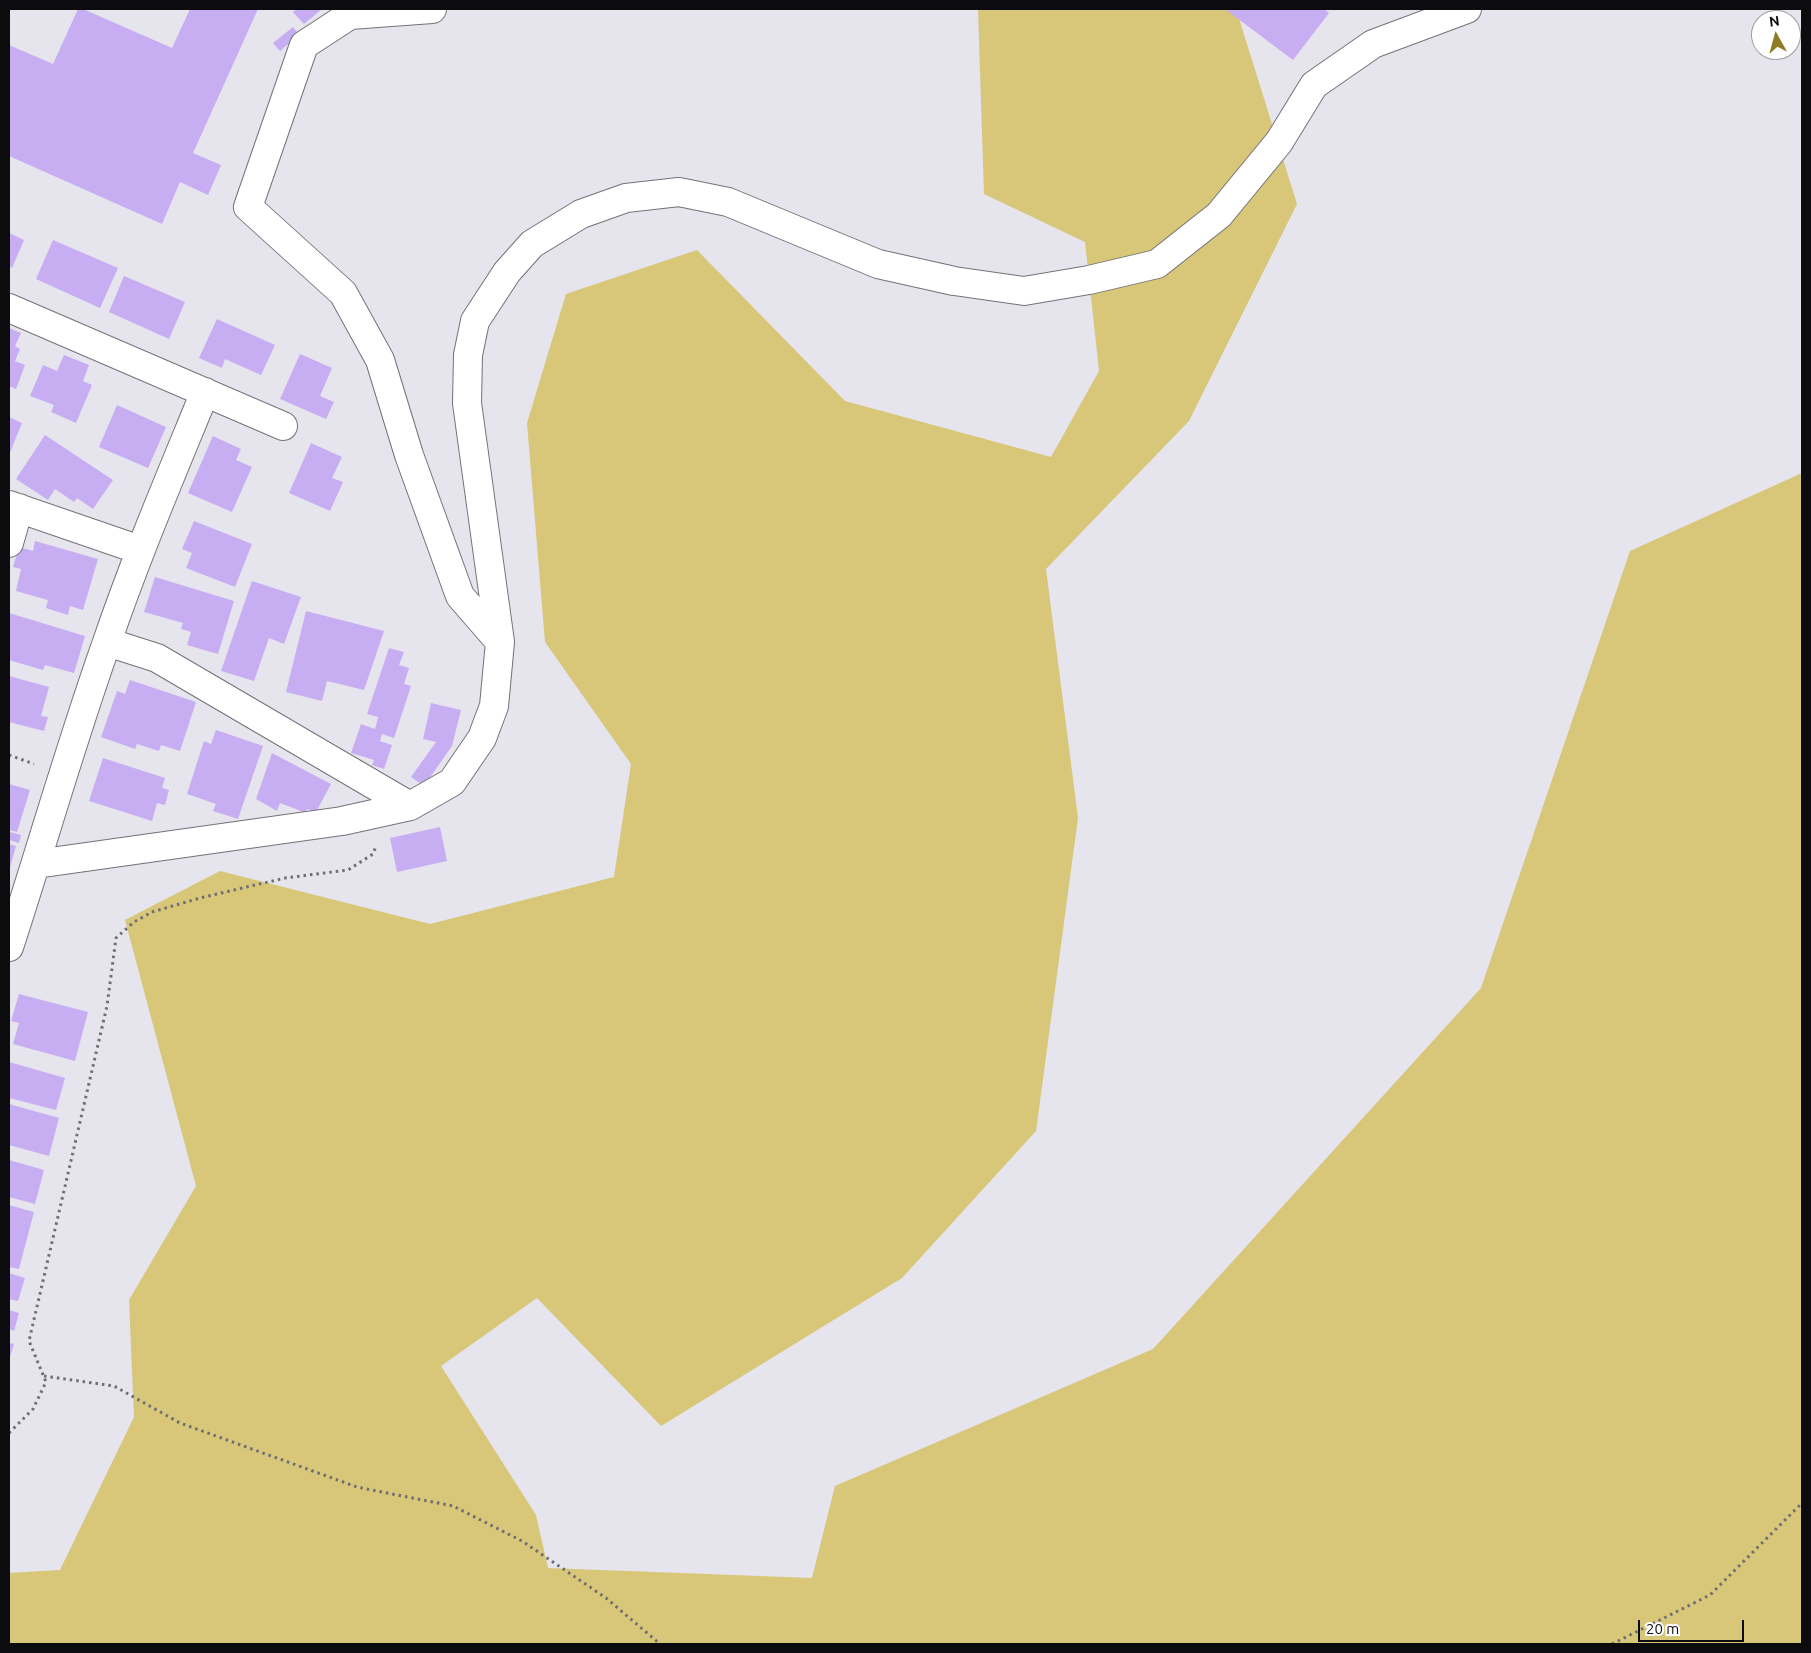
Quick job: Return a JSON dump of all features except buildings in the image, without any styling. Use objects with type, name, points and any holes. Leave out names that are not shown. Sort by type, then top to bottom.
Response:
[{"type":"street","points":[[432,9],[350,15],[304,45],[248,207],[343,292],[380,360],[409,455],[460,596],[500,642]]},
{"type":"street","points":[[36,864],[342,821],[410,806],[452,782],[482,738],[494,706],[500,642],[467,403],[468,355],[475,321],[507,272],[532,244],[581,214],[626,198],[679,192],[728,202],[878,264],[954,281],[1024,291],[1089,280],[1156,264],[1219,215],[1279,142],[1314,85],[1374,44],[1467,9]]},
{"type":"street","points":[[9,308],[283,426]]},
{"type":"street","points":[[9,948],[62,773],[106,642],[140,550],[205,392]]},
{"type":"street","points":[[9,543],[14,507],[140,550]]},
{"type":"street","points":[[106,642],[157,658],[410,806]]},
{"type":"path","points":[[9,1433],[33,1409],[46,1382],[29,1341],[107,1006],[116,938],[134,922],[152,912],[200,898],[285,878],[348,870],[373,854],[378,843],[380,813]]},
{"type":"path","points":[[44,1376],[114,1386],[180,1423],[357,1487],[453,1506],[522,1541],[606,1598],[660,1644]]},
{"type":"path","points":[[1612,1644],[1710,1595],[1802,1503]]},
{"type":"shaded area","points":[[978,9],[1236,9],[1297,204],[1189,421],[1046,569],[1078,818],[1036,1131],[902,1278],[661,1426],[537,1298],[441,1366],[536,1515],[548,1568],[812,1578],[835,1486],[1153,1349],[1481,988],[1630,551],[1802,473],[1802,1644],[9,1644],[9,1573],[60,1570],[134,1417],[129,1300],[196,1186],[125,920],[220,871],[430,924],[614,877],[631,764],[545,642],[527,423],[566,294],[697,250],[845,401],[1051,457],[1099,371],[1085,242],[984,194]]}]
